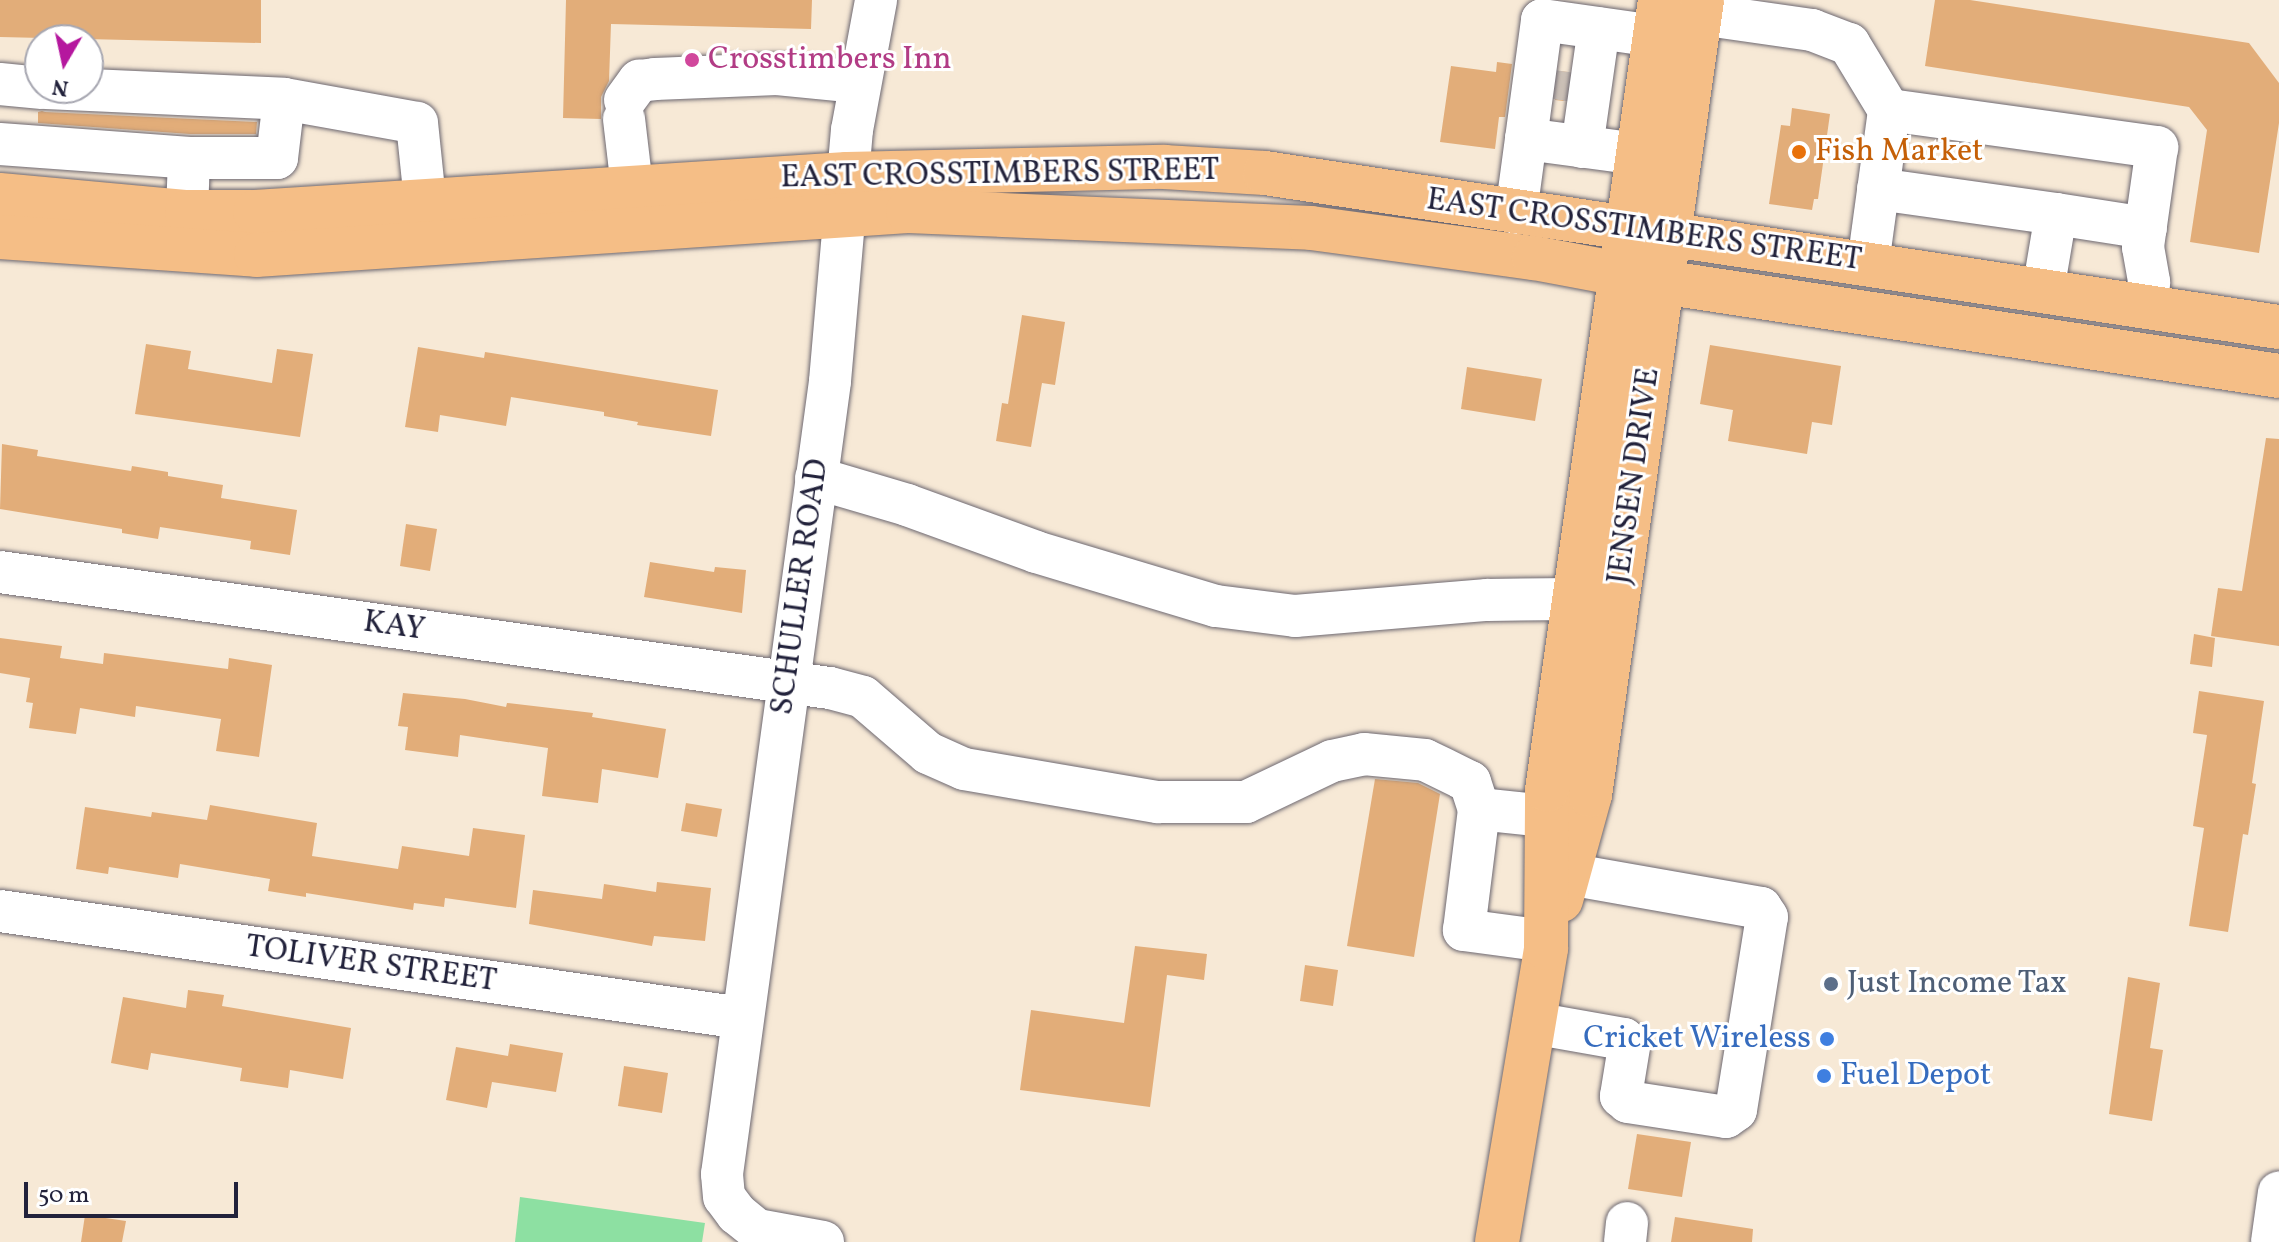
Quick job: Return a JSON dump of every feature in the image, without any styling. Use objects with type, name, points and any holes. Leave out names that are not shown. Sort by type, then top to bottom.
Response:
[{"type":"main road","name":"JENSEN DRIVE","points":[[1546,944],[1546,816],[1573,599],[1641,278],[1670,234],[1701,7]]},
{"type":"main road","name":"JENSEN DRIVE","points":[[1497,1242],[1546,944],[1590,795],[1600,726],[1641,278],[1628,228],[1657,18]]},
{"type":"main road","name":"EAST CROSSTIMBERS STREET","points":[[0,237],[256,255],[431,243],[846,194],[1164,167],[1265,173],[2279,327]]},
{"type":"main road","points":[[1152,219],[1164,167]]},
{"type":"main road","name":"EAST CROSSTIMBERS STREET","points":[[0,195],[187,212],[255,212],[632,187],[846,194],[908,211],[1311,228],[1518,255],[1641,278],[2279,376]]},
{"type":"main road","points":[[425,201],[431,243]]},
{"type":"main road","points":[[2137,354],[2145,307]]},
{"type":"main road","points":[[1556,719],[1600,726]]},
{"type":"street","name":"SCHULLER ROAD","points":[[823,1242],[757,1230],[737,1214],[724,1197],[722,1174],[830,381],[859,82],[876,0]]},
{"type":"street","points":[[1701,7],[1812,30],[1849,44],[1889,110],[1868,264]]},
{"type":"street","points":[[1554,143],[1542,20],[1584,26],[1657,18]]},
{"type":"street","points":[[1554,143],[1561,86],[1584,26]]},
{"type":"street","points":[[1516,213],[1554,143],[1584,26]]},
{"type":"street","points":[[632,187],[625,109],[639,81],[777,74],[859,82]]},
{"type":"street","points":[[0,84],[24,86]]},
{"type":"street","points":[[104,91],[284,99],[417,123],[425,201]]},
{"type":"street","points":[[0,144],[189,158],[277,158],[284,99]]},
{"type":"street","points":[[1889,110],[2157,147],[2143,247],[2149,282],[2145,307]]},
{"type":"street","points":[[1554,143],[1638,154]]},
{"type":"street","points":[[187,212],[189,158]]},
{"type":"street","points":[[1878,189],[2146,228]]},
{"type":"street","points":[[2043,291],[2056,214]]},
{"type":"street","points":[[816,478],[907,505],[1036,552],[1216,606],[1295,616],[1487,600],[1573,599]]},
{"type":"street","name":"KAY","points":[[0,572],[787,682],[863,697],[928,753],[964,769],[1158,802],[1246,802],[1332,761],[1364,754],[1425,760],[1470,782],[1479,809]]},
{"type":"street","points":[[1546,816],[1479,809],[1464,930],[1546,944]]},
{"type":"street","points":[[1533,1023],[1624,1039],[1629,1047],[1621,1096],[1628,1102],[1726,1117],[1736,1110],[1767,917],[1761,908],[1569,874]]},
{"type":"street","name":"TOLIVER STREET","points":[[0,911],[742,1018]]},
{"type":"street","points":[[2272,1242],[2279,1192]]},
{"type":"green space","points":[[520,1197],[705,1223],[702,1242],[515,1242]]},
{"type":"building","points":[[0,0],[261,0],[261,43],[104,39],[104,24],[24,24],[24,38],[0,37]]},
{"type":"building","points":[[566,0],[812,0],[811,29],[611,24],[609,81],[601,97],[601,119],[563,118]]},
{"type":"building","points":[[1935,0],[1970,0],[2249,43],[2279,83],[2279,123],[2259,253],[2190,242],[2207,130],[2189,107],[1925,66]]},
{"type":"building","points":[[1497,62],[1512,64],[1505,117],[1499,117],[1495,149],[1440,142],[1451,66],[1496,72]]},
{"type":"building","points":[[1559,71],[1568,72],[1564,101],[1555,100]]},
{"type":"building","name":"Fish Market","points":[[1792,108],[1830,114],[1818,199],[1814,199],[1812,210],[1769,204],[1781,125],[1790,126]]},
{"type":"building","points":[[38,112],[257,122],[256,134],[190,134],[38,123]]},
{"type":"building","points":[[1022,315],[1065,322],[1055,385],[1042,383],[1031,447],[996,441],[1002,403],[1008,404]]},
{"type":"building","points":[[146,344],[191,351],[188,369],[272,383],[277,349],[313,354],[300,437],[135,414]]},
{"type":"building","points":[[1710,345],[1841,366],[1832,425],[1812,422],[1807,454],[1728,441],[1733,410],[1700,404]]},
{"type":"building","points":[[418,347],[484,358],[485,352],[718,390],[711,436],[637,425],[638,422],[604,416],[604,412],[511,397],[506,426],[440,415],[438,432],[405,427]]},
{"type":"building","points":[[1467,367],[1542,379],[1535,421],[1461,409]]},
{"type":"building","points":[[2266,438],[2279,439],[2279,646],[2211,636],[2218,588],[2242,591]]},
{"type":"building","points":[[2,444],[38,450],[37,456],[131,471],[132,466],[168,472],[168,476],[223,485],[221,498],[297,510],[290,555],[250,549],[251,541],[160,527],[158,539],[122,533],[122,529],[0,509]]},
{"type":"building","points":[[406,524],[437,529],[430,571],[400,566]]},
{"type":"building","points":[[650,562],[714,572],[715,567],[746,570],[742,613],[644,597]]},
{"type":"building","points":[[2194,634],[2215,638],[2212,667],[2190,664]]},
{"type":"building","points":[[0,638],[62,646],[60,658],[103,664],[104,653],[228,669],[229,658],[272,665],[259,757],[216,751],[221,719],[136,706],[135,717],[80,708],[76,734],[29,728],[33,703],[26,702],[30,678],[0,673]]},
{"type":"building","points":[[2199,691],[2264,701],[2252,783],[2256,784],[2248,835],[2243,834],[2228,932],[2189,926],[2204,828],[2193,826],[2207,735],[2193,733]]},
{"type":"building","points":[[403,693],[465,699],[506,707],[507,703],[593,713],[592,717],[666,729],[658,778],[602,769],[598,803],[542,796],[548,748],[460,735],[458,757],[405,750],[408,727],[398,726]]},
{"type":"building","points":[[1375,779],[1418,783],[1440,794],[1414,957],[1347,946]]},
{"type":"building","points":[[686,803],[722,809],[717,837],[681,831]]},
{"type":"building","points":[[210,805],[317,823],[312,856],[398,869],[402,846],[469,856],[473,828],[525,835],[516,908],[445,898],[444,907],[414,903],[413,910],[306,893],[306,897],[268,891],[270,879],[180,864],[178,878],[109,867],[108,874],[76,869],[85,807],[151,817],[152,812],[207,820]]},
{"type":"building","points":[[657,882],[711,888],[705,941],[654,936],[652,946],[529,924],[533,890],[602,899],[604,884],[656,892]]},
{"type":"building","points":[[1135,946],[1207,954],[1204,980],[1167,975],[1150,1107],[1020,1090],[1031,1010],[1124,1023]]},
{"type":"building","points":[[1305,965],[1338,970],[1333,1006],[1300,1001]]},
{"type":"building","points":[[2128,977],[2160,983],[2150,1048],[2163,1050],[2152,1121],[2109,1114]]},
{"type":"building","points":[[188,990],[224,995],[222,1006],[351,1028],[343,1079],[290,1070],[288,1088],[240,1081],[242,1068],[151,1053],[148,1070],[111,1063],[123,997],[186,1008]]},
{"type":"building","points":[[510,1044],[563,1053],[556,1092],[492,1082],[487,1108],[446,1100],[456,1047],[508,1056]]},
{"type":"building","points":[[624,1066],[668,1073],[662,1113],[618,1106]]},
{"type":"building","points":[[1637,1134],[1691,1142],[1682,1197],[1628,1189]]},
{"type":"building","points":[[85,1215],[126,1221],[122,1242],[81,1242]]},
{"type":"building","points":[[1675,1217],[1753,1229],[1752,1242],[1671,1242]]},
{"type":"tunnel","points":[[1559,100],[1563,71]]},
{"type":"place","name":"Crosstimbers Inn","points":[[692,60]]},
{"type":"place","name":"Fish Market","points":[[1799,152]]},
{"type":"place","name":"Just Income Tax","points":[[1831,984]]},
{"type":"place","name":"Cricket Wireless","points":[[1827,1039]]},
{"type":"place","name":"Fuel Depot","points":[[1824,1076]]}]
